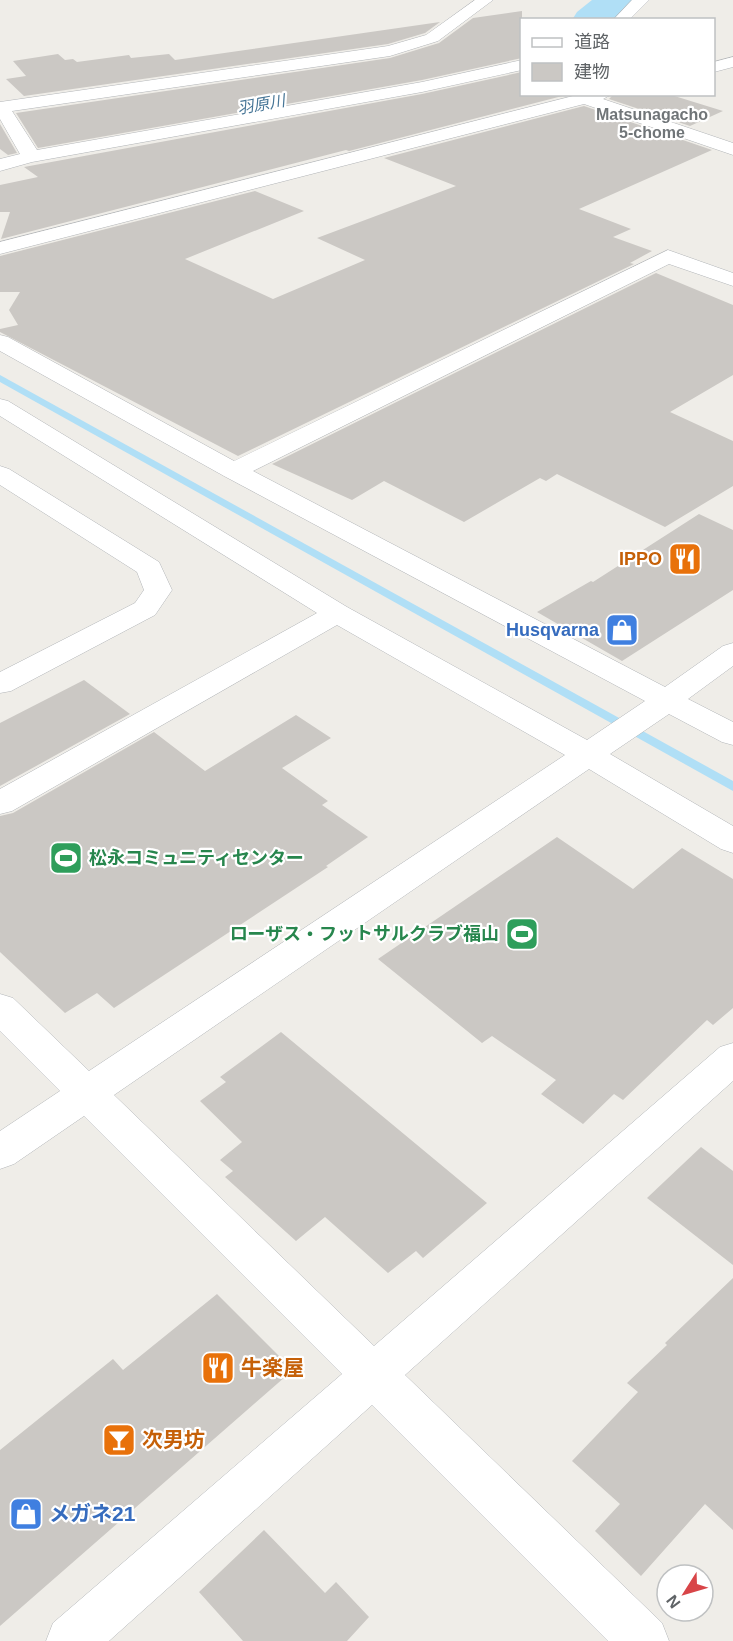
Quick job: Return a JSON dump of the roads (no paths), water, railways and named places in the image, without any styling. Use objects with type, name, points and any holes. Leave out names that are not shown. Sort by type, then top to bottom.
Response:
[{"type":"street","points":[[31,157],[21,137],[2,115],[1,107],[390,51],[432,38],[485,0]]},
{"type":"street","points":[[622,18],[641,0]]},
{"type":"street","points":[[715,67],[733,62]]},
{"type":"street","points":[[0,165],[31,157],[422,87],[520,65]]},
{"type":"street","points":[[0,248],[596,96]]},
{"type":"street","points":[[585,99],[733,149]]},
{"type":"street","points":[[233,471],[668,256],[733,280]]},
{"type":"street","points":[[0,342],[659,705],[733,735]]},
{"type":"street","points":[[0,406],[337,613],[598,747],[733,841]]},
{"type":"street","points":[[0,474],[149,568],[158,590],[145,609],[0,684]]},
{"type":"street","points":[[0,803],[337,613]]},
{"type":"street","points":[[0,1152],[598,747],[733,652]]},
{"type":"street","points":[[0,1008],[644,1641]]},
{"type":"street","points":[[70,1641],[733,1058]]},
{"type":"waterway","name":"羽原川","points":[[594,18],[616,0]]},
{"type":"waterway","points":[[0,378],[733,787]]},
{"type":"place","name":"IPPO","points":[[685,559]]},
{"type":"place","name":"Husqvarna","points":[[622,630]]},
{"type":"place","name":"松永コミュニティセンター","points":[[66,858]]},
{"type":"place","name":"ローザス・フットサルクラブ福山","points":[[522,934]]},
{"type":"place","name":"牛楽屋","points":[[218,1368]]},
{"type":"place","name":"次男坊","points":[[119,1440]]},
{"type":"place","name":"メガネ21","points":[[26,1514]]},
{"type":"district","name":"Matsunagacho 5-chome","points":[[652,123]]}]
